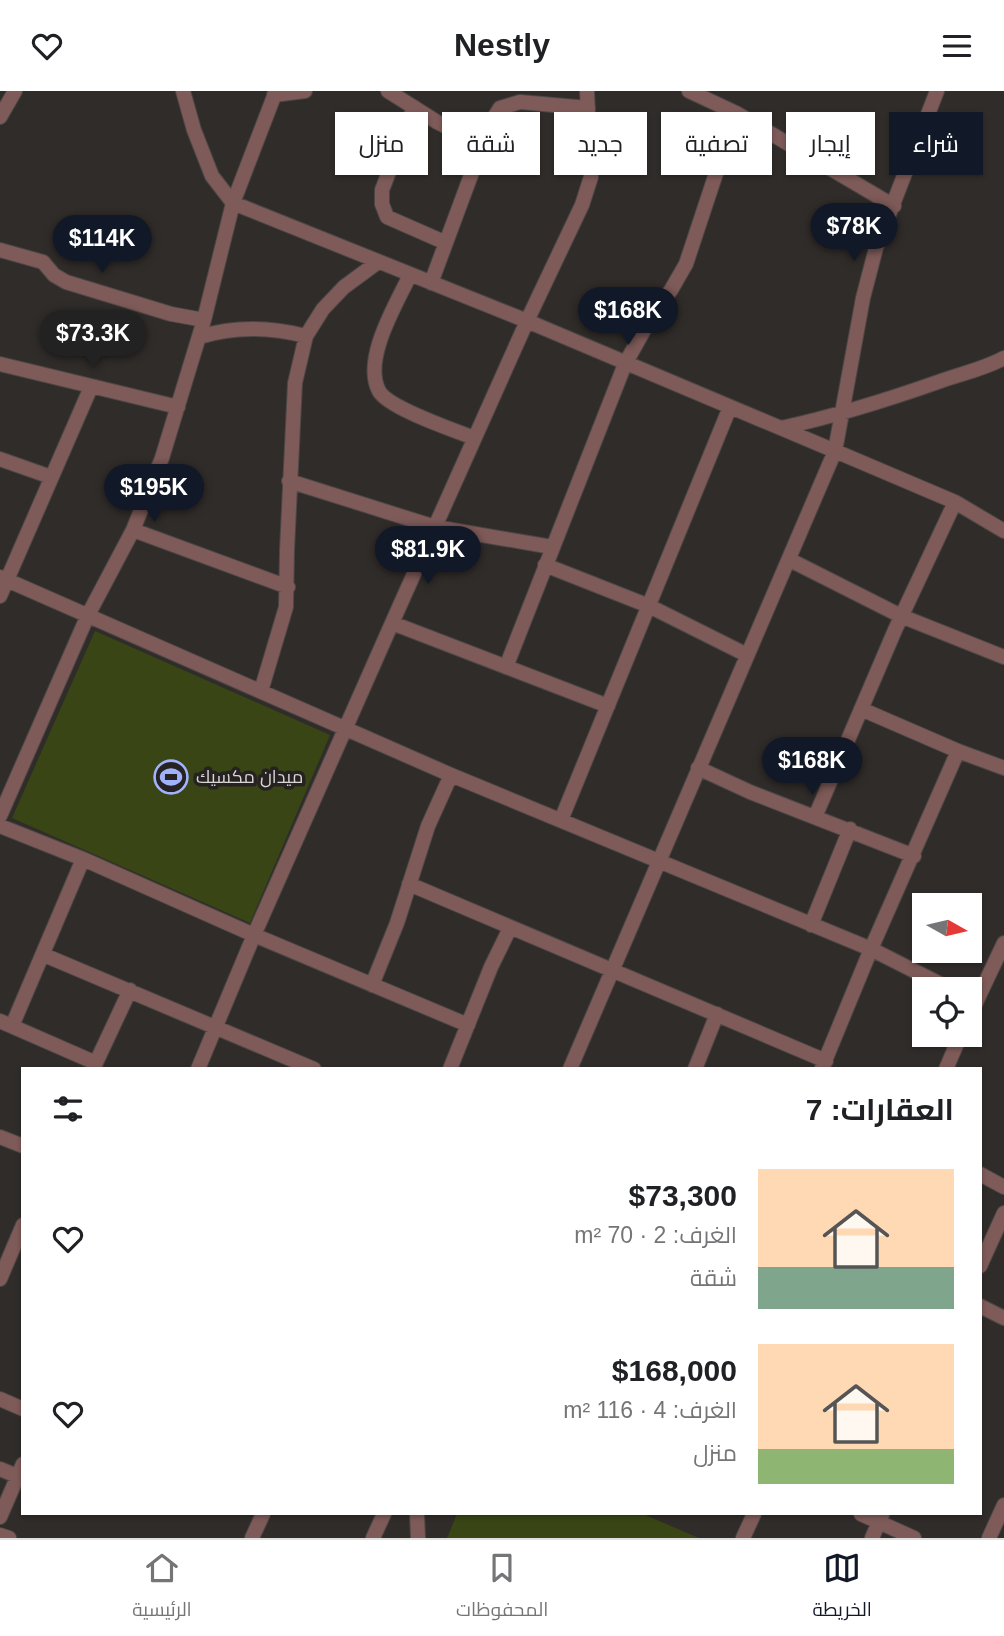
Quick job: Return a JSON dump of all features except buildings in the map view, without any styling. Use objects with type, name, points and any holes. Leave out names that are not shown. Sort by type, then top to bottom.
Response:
[{"type":"street","points":[[0,117],[15,91]]},
{"type":"street","points":[[183,91],[194,130],[212,176],[233,203],[527,321],[955,502],[1004,531]]},
{"type":"street","points":[[0,816],[6,787],[88,615],[133,530],[162,458],[204,320],[233,203],[275,93],[305,91]]},
{"type":"street","points":[[388,91],[442,125]]},
{"type":"street","points":[[199,1067],[345,727],[527,321],[582,205],[592,177],[587,91]]},
{"type":"street","points":[[689,91],[734,112]]},
{"type":"street","points":[[571,1067],[835,451],[866,285],[876,248],[937,91]]},
{"type":"street","points":[[498,112],[500,108],[520,101],[588,108]]},
{"type":"street","points":[[414,107],[382,190],[382,204],[387,217],[444,243]]},
{"type":"street","points":[[772,134],[894,206]]},
{"type":"street","points":[[431,283],[470,175]]},
{"type":"street","points":[[506,667],[625,364],[653,314],[671,291],[686,264],[715,175]]},
{"type":"street","points":[[0,250],[43,262],[54,275],[66,282],[171,314],[204,320]]},
{"type":"street","points":[[261,691],[286,607],[295,383],[306,336],[323,309],[344,287],[378,262]]},
{"type":"street","points":[[410,275],[379,342],[376,379],[379,392],[396,405],[474,438]]},
{"type":"street","points":[[199,337],[217,331],[235,330],[283,330],[306,336]]},
{"type":"street","points":[[781,428],[840,415],[988,366],[1004,358]]},
{"type":"street","points":[[0,364],[178,407]]},
{"type":"street","points":[[0,596],[3,579],[91,387]]},
{"type":"street","points":[[561,820],[730,407]]},
{"type":"street","points":[[0,459],[51,477]]},
{"type":"street","points":[[289,481],[435,527],[552,547]]},
{"type":"street","points":[[815,817],[901,616],[955,502]]},
{"type":"street","points":[[133,530],[288,587]]},
{"type":"street","points":[[790,560],[901,616],[1004,657]]},
{"type":"street","points":[[545,565],[649,606],[747,655]]},
{"type":"street","points":[[3,579],[451,775],[871,949],[926,977]]},
{"type":"street","points":[[392,623],[608,706]]},
{"type":"street","points":[[861,709],[1004,768]]},
{"type":"street","points":[[409,884],[614,969],[824,1065],[871,949],[958,751]]},
{"type":"street","points":[[698,768],[914,856]]},
{"type":"street","points":[[372,985],[393,933],[428,827],[451,775]]},
{"type":"street","points":[[0,826],[83,859],[468,1025]]},
{"type":"street","points":[[811,925],[850,829]]},
{"type":"street","points":[[83,859],[44,955],[6,1024],[94,1066],[130,990]]},
{"type":"street","points":[[451,1067],[510,927]]},
{"type":"street","points":[[982,983],[1004,943]]},
{"type":"street","points":[[44,955],[309,1067]]},
{"type":"street","points":[[696,1067],[716,1014]]},
{"type":"street","points":[[947,1067],[955,1047]]},
{"type":"street","points":[[0,1137],[21,1145]]},
{"type":"street","points":[[982,1175],[1004,1187]]},
{"type":"street","points":[[982,1262],[1004,1213]]},
{"type":"street","points":[[0,1279],[21,1230]]},
{"type":"street","points":[[982,1307],[1004,1318]]},
{"type":"street","points":[[0,1399],[21,1408]]},
{"type":"street","points":[[0,1469],[21,1472],[0,1517]]},
{"type":"street","points":[[989,1538],[1004,1505]]},
{"type":"street","points":[[252,1538],[263,1515]]},
{"type":"street","points":[[373,1538],[384,1515]]},
{"type":"street","points":[[417,1515],[418,1538]]},
{"type":"street","points":[[743,1538],[754,1515]]},
{"type":"street","points":[[872,1538],[881,1518],[914,1538]]},
{"type":"street","points":[[0,1535],[9,1538]]},
{"type":"green space","name":"ميدان مكسيك","points":[[95,631],[330,735],[250,923],[12,818]]},
{"type":"green space","points":[[457,1515],[645,1515],[699,1538],[447,1538]]},
{"type":"place","name":"ميدان مكسيك","points":[[171,777]]}]
